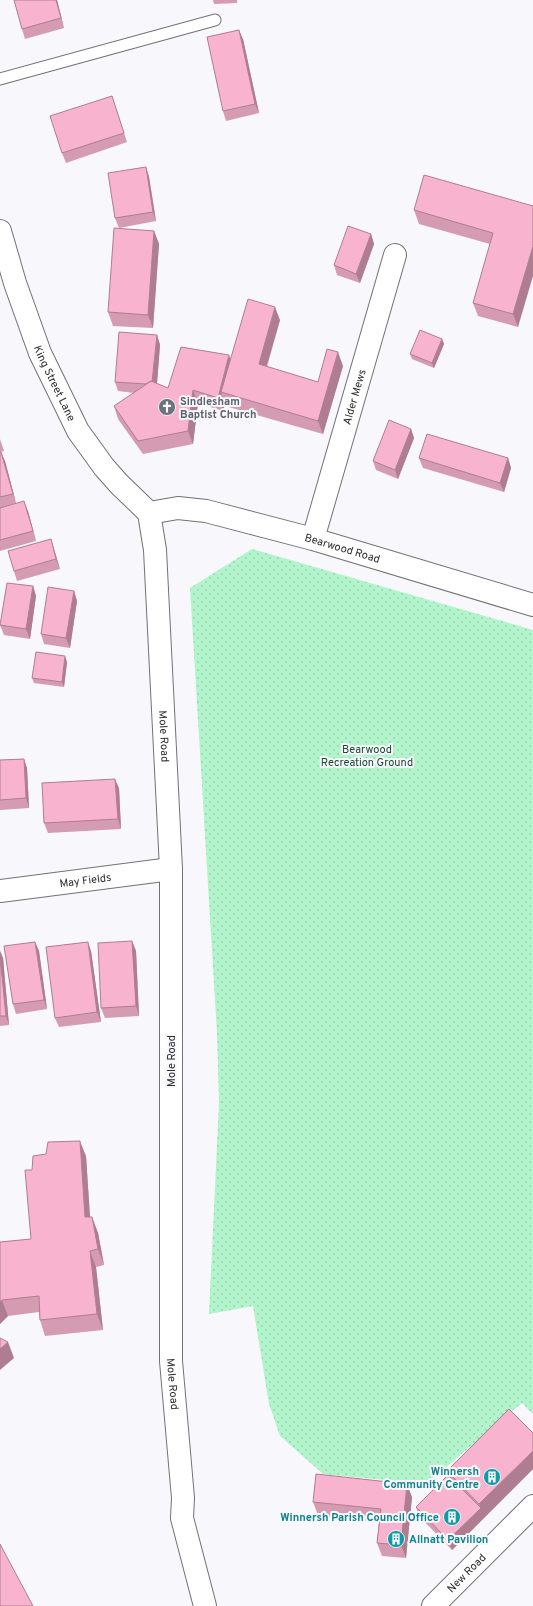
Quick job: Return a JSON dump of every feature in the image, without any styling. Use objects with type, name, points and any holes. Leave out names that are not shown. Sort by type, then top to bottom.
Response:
[{"type":"main road","name":"King Street Lane","points":[[0,231],[15,283],[40,353],[78,431],[104,467],[119,484],[149,512]]},
{"type":"main road","name":"Alder Mews","points":[[313,539],[394,255]]},
{"type":"main road","name":"Bearwood Road","points":[[149,512],[178,508],[206,511],[313,539],[533,605]]},
{"type":"main road","name":"Mole Road","points":[[149,512],[155,550],[171,869],[171,1361],[183,1498],[182,1518],[205,1606]]},
{"type":"main road","name":"May Fields","points":[[0,891],[171,869]]},
{"type":"main road","name":"New Road","points":[[433,1606],[533,1506]]},
{"type":"lane","points":[[0,79],[216,20]]},
{"type":"green space","name":"Bearwood Recreation Ground","points":[[252,549],[533,630],[533,1414],[522,1403],[426,1484],[323,1474],[280,1436],[269,1404],[253,1306],[209,1314],[219,1103],[217,1033],[190,588]]},
{"type":"building","points":[[14,0],[56,0],[61,18],[22,29]]},
{"type":"building","points":[[239,30],[255,104],[223,111],[207,37]]},
{"type":"building","points":[[112,96],[124,133],[62,153],[50,116]]},
{"type":"building","points":[[146,167],[153,212],[115,218],[108,173]]},
{"type":"building","points":[[424,175],[533,206],[533,246],[513,314],[473,303],[493,233],[414,210]]},
{"type":"building","points":[[348,226],[371,234],[356,274],[334,265]]},
{"type":"building","points":[[114,228],[154,231],[148,315],[108,312]]},
{"type":"building","points":[[248,299],[275,307],[259,364],[318,382],[327,349],[338,352],[318,421],[221,392]]},
{"type":"building","points":[[420,330],[442,339],[432,363],[410,354]]},
{"type":"building","points":[[119,332],[157,335],[152,382],[151,381],[146,384],[115,382]]},
{"type":"building","name":"Sindlesham Baptist Church","points":[[181,347],[229,355],[218,398],[193,390],[188,431],[138,441],[114,406],[151,381],[168,388]]},
{"type":"building","points":[[389,420],[411,429],[395,470],[373,461]]},
{"type":"building","points":[[427,434],[508,458],[500,483],[419,458]]},
{"type":"building","points":[[0,452],[13,494],[0,497]]},
{"type":"building","points":[[24,501],[33,531],[0,540],[0,508]]},
{"type":"building","points":[[51,539],[56,559],[14,571],[8,551]]},
{"type":"building","points":[[7,583],[33,586],[26,629],[0,625]]},
{"type":"building","points":[[48,587],[74,591],[66,638],[41,634]]},
{"type":"building","points":[[36,652],[65,656],[62,682],[32,678]]},
{"type":"building","points":[[24,759],[26,798],[0,800],[0,760]]},
{"type":"building","points":[[115,779],[118,819],[44,823],[42,783]]},
{"type":"building","points":[[132,941],[136,1006],[101,1008],[98,943]]},
{"type":"building","points":[[35,942],[44,1000],[13,1004],[4,946]]},
{"type":"building","points":[[88,942],[97,1012],[55,1018],[46,947]]},
{"type":"building","points":[[0,957],[6,1016],[0,1016]]},
{"type":"building","points":[[80,1141],[85,1217],[92,1217],[98,1249],[90,1251],[97,1314],[40,1320],[39,1296],[2,1300],[0,1302],[0,1242],[31,1239],[25,1170],[32,1170],[33,1156],[46,1154],[48,1142]]},
{"type":"building","points":[[0,1338],[8,1342],[0,1349]]},
{"type":"building","name":"Winnersh Community Centre","points":[[509,1409],[533,1433],[533,1451],[479,1504],[447,1471]]},
{"type":"building","points":[[316,1474],[407,1484],[401,1545],[377,1543],[381,1509],[313,1502]]},
{"type":"building","name":"Winnersh Parish Council Office","points":[[448,1475],[481,1508],[448,1540],[416,1507]]},
{"type":"building","points":[[0,1544],[33,1606],[0,1606]]},
{"type":"place","name":"Sindlesham Baptist Church","points":[[167,407]]},
{"type":"place","name":"Winnersh Community Centre","points":[[492,1477]]},
{"type":"place","name":"Winnersh Parish Council Office","points":[[452,1517]]},
{"type":"place","name":"Allnatt Pavilion","points":[[396,1539]]}]
